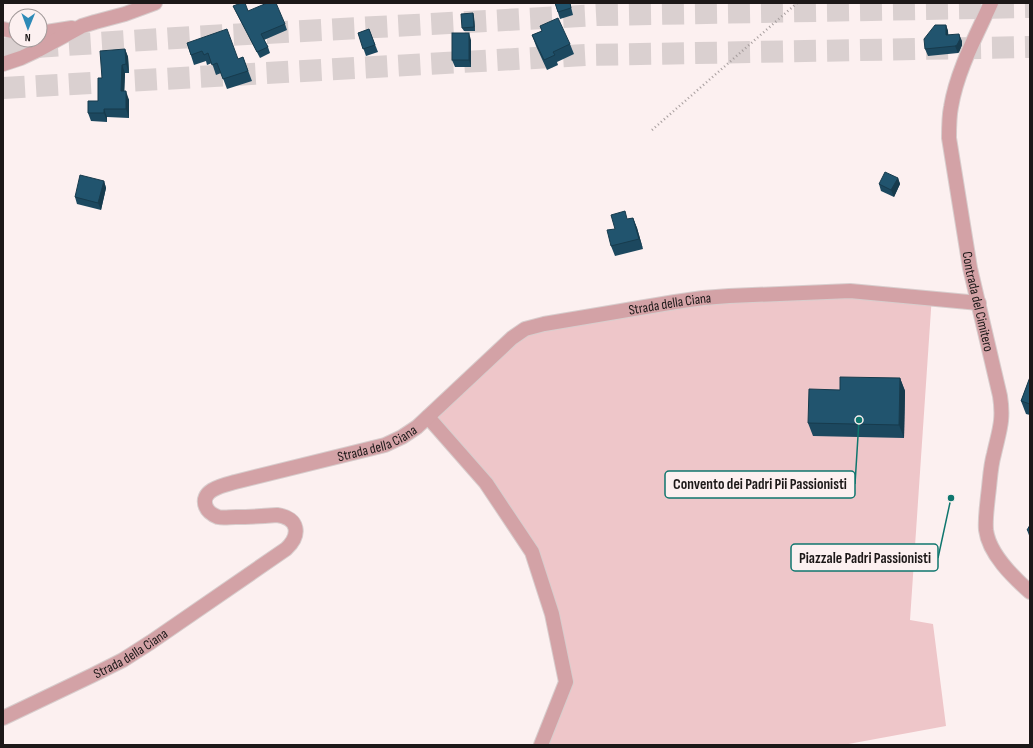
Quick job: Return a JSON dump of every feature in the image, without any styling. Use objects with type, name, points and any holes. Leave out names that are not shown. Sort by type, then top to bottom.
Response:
[{"type":"street","points":[[48,31],[82,26],[127,8],[155,3]]},
{"type":"street","name":"Contrada del Cimitero","points":[[991,3],[963,66],[951,106],[949,126],[950,147],[970,268],[1002,410],[1000,431],[991,469],[986,522],[987,535],[994,551],[1004,566],[1030,592]]},
{"type":"street","points":[[3,64],[38,50],[82,26]]},
{"type":"street","name":"Strada della Ciana","points":[[3,718],[135,653],[286,549],[293,542],[296,529],[292,521],[284,516],[277,515],[227,518],[212,514],[208,511],[205,504],[206,497],[212,490],[222,485],[360,452],[393,442],[428,417],[512,338],[525,330],[544,324],[716,297],[850,291],[979,303]]},
{"type":"street","points":[[428,417],[486,483],[532,552],[552,614],[566,682],[541,745]]},
{"type":"path","points":[[652,130],[797,3]]},
{"type":"shaded area","points":[[704,294],[932,295],[910,620],[933,624],[946,726],[843,745],[548,745],[571,680],[538,550],[436,418],[524,331]]},
{"type":"building","points":[[245,3],[248,11],[267,3],[276,3],[285,24],[261,34],[268,47],[257,52],[233,6]]},
{"type":"building","points":[[555,3],[570,3],[571,8],[558,12]]},
{"type":"building","points":[[473,13],[474,27],[462,28],[461,14]]},
{"type":"building","points":[[558,18],[570,44],[553,52],[555,55],[544,60],[532,35],[542,31],[540,26]]},
{"type":"building","points":[[935,25],[946,25],[946,35],[959,34],[960,39],[957,45],[925,49],[924,39]]},
{"type":"building","points":[[227,29],[238,59],[243,57],[248,71],[223,79],[217,63],[212,65],[208,53],[204,55],[202,51],[191,55],[187,43]]},
{"type":"building","points":[[369,29],[375,45],[363,49],[358,33]]},
{"type":"building","points":[[452,33],[469,33],[469,60],[452,60]]},
{"type":"building","points":[[125,49],[126,64],[122,65],[121,91],[126,91],[126,109],[104,109],[104,113],[88,113],[88,101],[98,101],[98,78],[102,78],[100,51]]},
{"type":"building","points":[[885,172],[898,178],[891,190],[879,184]]},
{"type":"building","points":[[80,175],[104,181],[98,203],[75,197]]},
{"type":"building","points":[[625,211],[627,219],[633,218],[639,239],[611,246],[607,230],[615,229],[611,215]]},
{"type":"building","points":[[840,377],[900,378],[899,425],[808,423],[809,389],[840,390]]},
{"type":"building","points":[[1030,377],[1030,404],[1021,401]]},
{"type":"building","points":[[1030,525],[1030,532],[1027,530]]},
{"type":"tunnel","points":[[3,49],[598,15],[1030,7]]},
{"type":"tunnel","points":[[3,88],[586,55],[1030,47]]},
{"type":"place","name":"Convento dei Padri Pii Passionisti","points":[[859,420]]},
{"type":"place","name":"Piazzale Padri Passionisti","points":[[951,498]]}]
